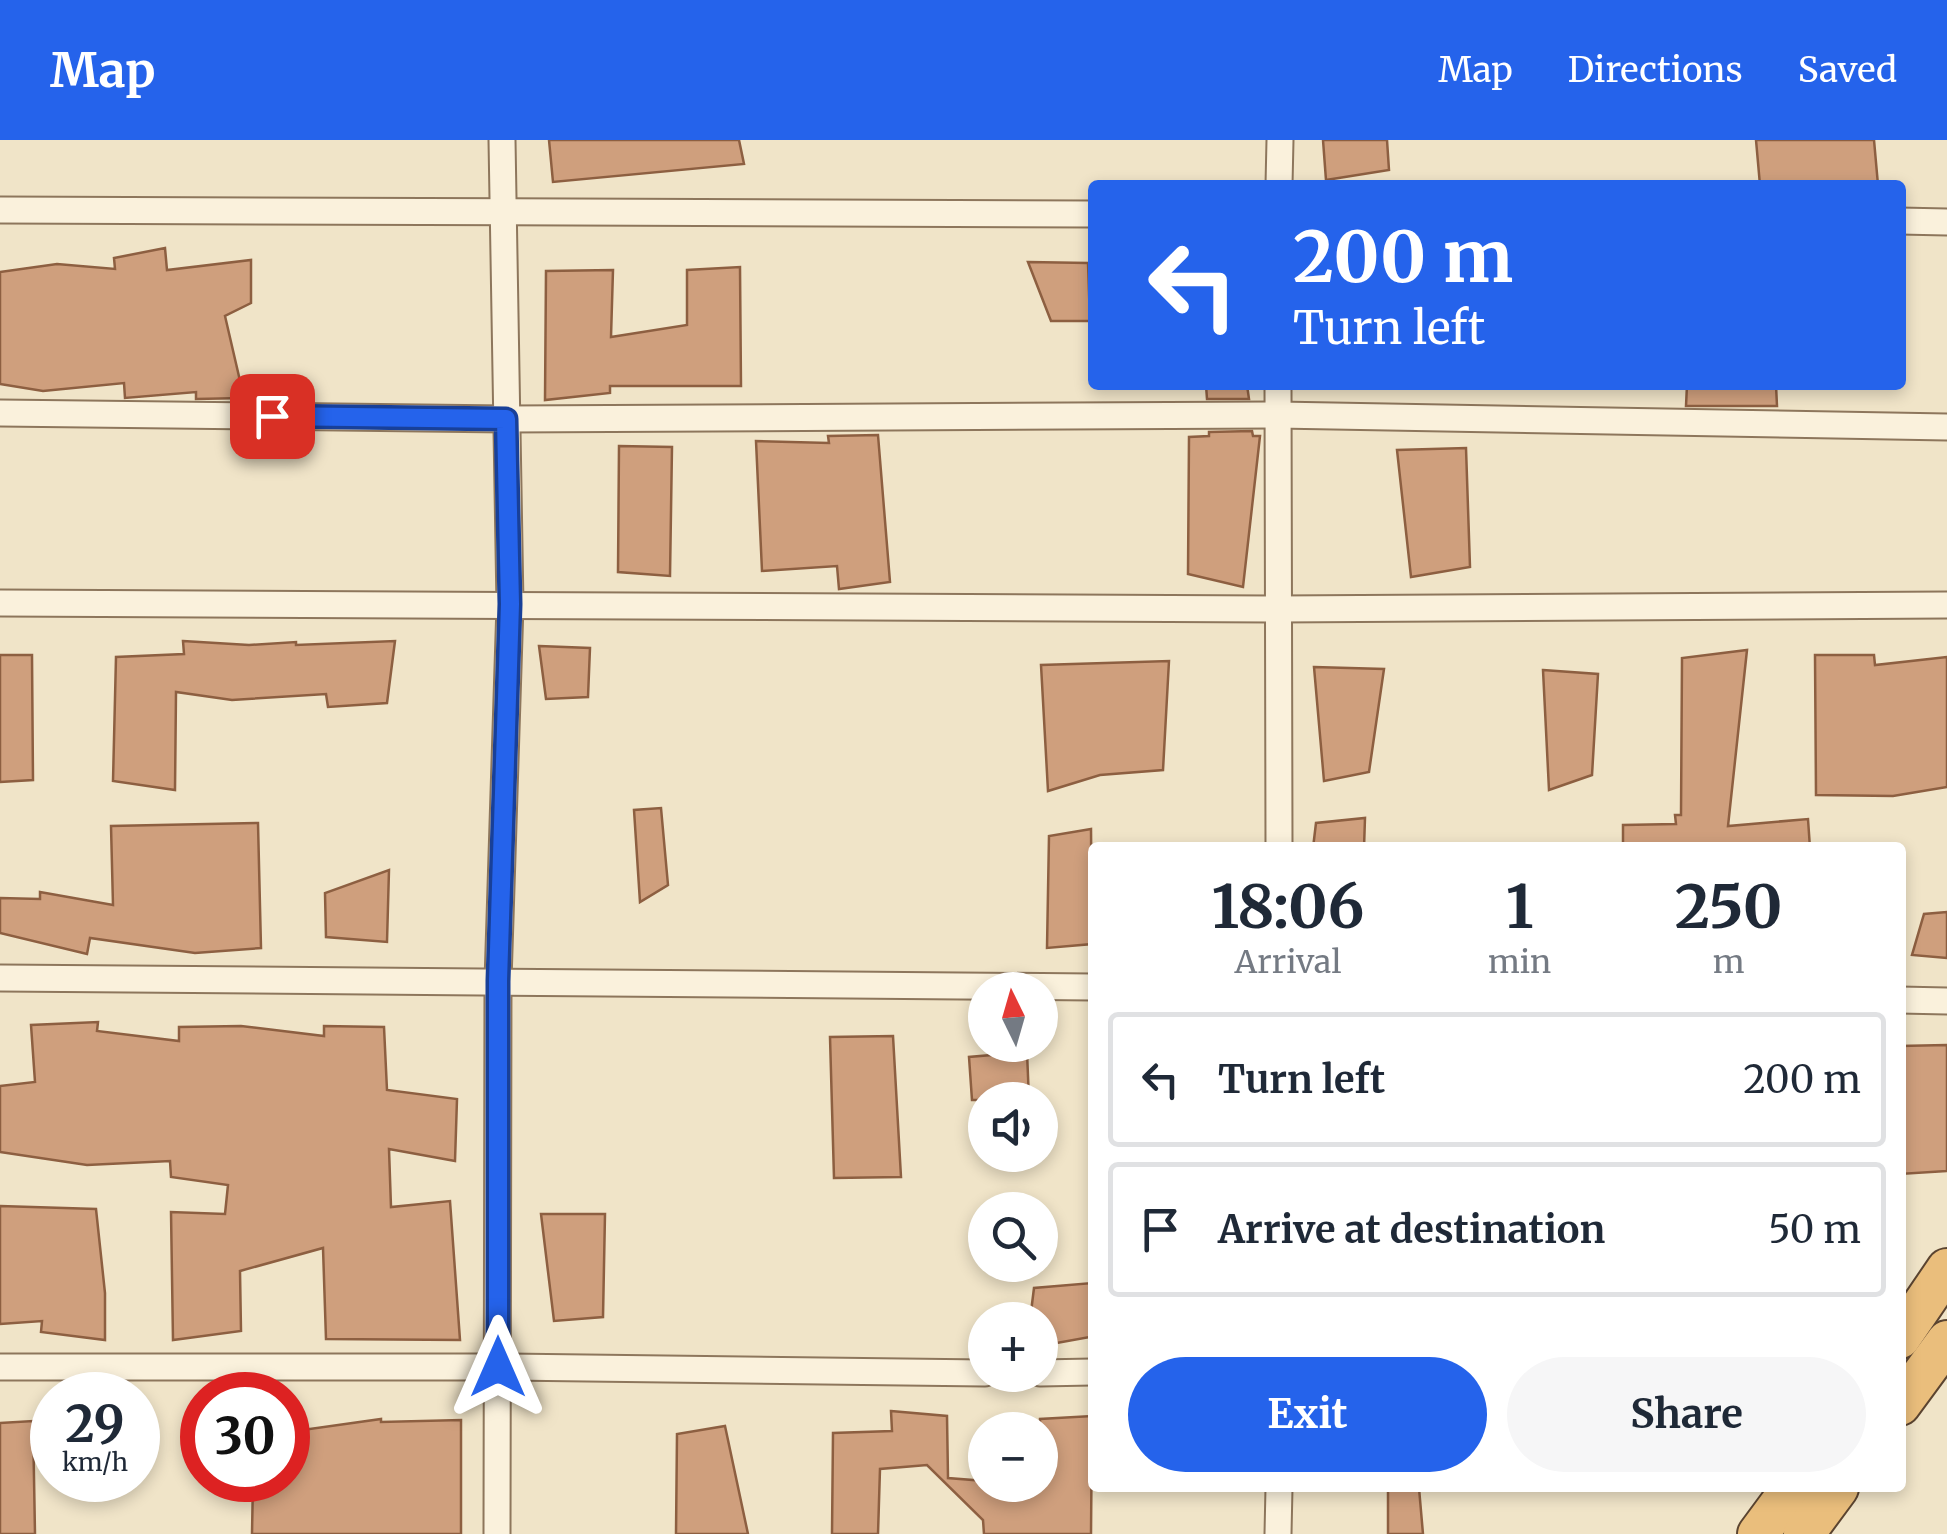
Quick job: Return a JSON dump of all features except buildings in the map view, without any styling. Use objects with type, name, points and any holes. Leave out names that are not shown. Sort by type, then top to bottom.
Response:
[{"type":"highway","points":[[1906,1331],[1947,1269]]},
{"type":"highway","points":[[1906,1396],[1944,1349]]},
{"type":"highway","points":[[1758,1534],[1789,1492]]},
{"type":"highway","points":[[1804,1534],[1835,1492]]},
{"type":"street","points":[[497,1534],[498,981],[510,604],[502,140]]},
{"type":"street","points":[[1280,140],[1280,180]]},
{"type":"street","points":[[0,210],[1088,214]]},
{"type":"street","points":[[1906,221],[1947,222]]},
{"type":"street","points":[[1278,390],[1279,842]]},
{"type":"street","points":[[0,413],[506,419],[1278,415],[1947,427]]},
{"type":"street","points":[[0,603],[1278,609],[1947,605]]},
{"type":"street","points":[[0,978],[1088,987]]},
{"type":"street","points":[[1906,1000],[1947,1001]]},
{"type":"street","points":[[1906,1341],[1944,1349]]},
{"type":"street","points":[[0,1367],[968,1372]]},
{"type":"street","points":[[1058,1372],[1088,1372]]},
{"type":"street","points":[[1278,1534],[1279,1492]]},
{"type":"route","points":[[272,416],[506,419],[510,604],[498,981],[498,1367]]}]
